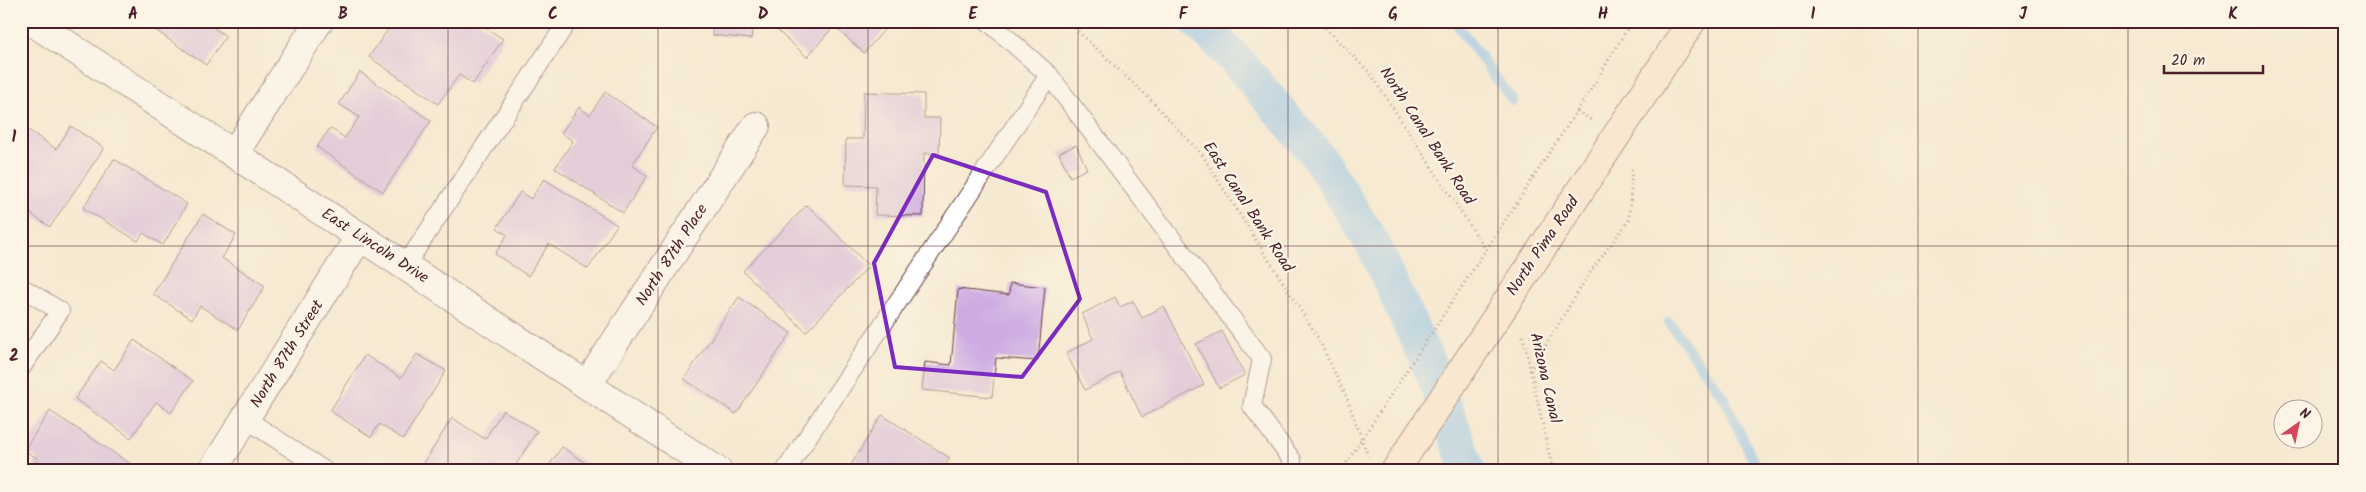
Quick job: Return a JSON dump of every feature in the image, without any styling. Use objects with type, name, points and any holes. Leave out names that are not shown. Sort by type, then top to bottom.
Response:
[{"type":"main road","name":"North Pima Road","points":[[1395,471],[1692,21]]},
{"type":"street","points":[[234,154],[319,21]]},
{"type":"street","name":"East Lincoln Drive","points":[[43,24],[234,154],[718,471]]},
{"type":"street","name":"North 87th Place","points":[[587,385],[756,126]]},
{"type":"street","name":"North 87th Street","points":[[212,471],[360,236]]},
{"type":"lane","points":[[406,266],[568,21]]},
{"type":"lane","points":[[988,21],[1049,75],[1262,359],[1252,406],[1292,460],[1291,471]]},
{"type":"lane","points":[[785,471],[1049,75]]},
{"type":"lane","points":[[21,287],[60,311],[21,368]]},
{"type":"lane","points":[[246,419],[325,471]]},
{"type":"path","name":"East Canal Bank Road","points":[[1067,21],[1148,97],[1202,155],[1317,336],[1346,396],[1362,440]]},
{"type":"path","name":"North Canal Bank Road","points":[[1318,21],[1370,72],[1486,250]]},
{"type":"path","points":[[1341,471],[1541,167],[1632,21]]},
{"type":"path","points":[[1530,371],[1589,274],[1622,230]]},
{"type":"path","name":"Arizona Canal","points":[[1513,291],[1553,471]]},
{"type":"highlighted area","points":[[933,155],[1046,192],[1080,299],[1022,377],[895,367],[874,263]]},
{"type":"building","points":[[151,21],[210,21],[208,24],[226,36],[206,65],[148,25]]},
{"type":"building","points":[[394,21],[476,21],[503,39],[473,84],[459,75],[438,104],[369,57]]},
{"type":"building","points":[[713,21],[753,21],[751,39],[712,35]]},
{"type":"building","points":[[770,21],[892,21],[864,53],[834,26],[807,57],[769,23]]},
{"type":"building","points":[[360,72],[431,121],[383,192],[317,147],[330,128],[345,138],[359,117],[339,104]]},
{"type":"building","points":[[605,92],[657,127],[632,165],[647,176],[623,213],[555,168],[573,141],[561,133],[579,107],[590,115]]},
{"type":"building","points":[[864,92],[924,94],[924,118],[940,118],[939,154],[924,153],[923,216],[875,215],[876,186],[845,185],[846,139],[863,139]]},
{"type":"building","points":[[21,125],[56,149],[71,126],[104,148],[50,227],[21,207]]},
{"type":"building","points":[[1076,145],[1087,169],[1070,177],[1059,153]]},
{"type":"building","points":[[114,159],[187,204],[163,245],[143,233],[138,241],[83,208]]},
{"type":"building","points":[[544,179],[617,225],[588,269],[549,244],[528,276],[495,254],[507,235],[497,228],[520,192],[531,199]]},
{"type":"building","points":[[807,205],[869,266],[806,332],[743,271]]},
{"type":"building","points":[[203,214],[236,235],[222,258],[265,286],[238,330],[200,306],[192,319],[153,294]]},
{"type":"building","points":[[1010,283],[1045,287],[1038,361],[996,358],[992,397],[922,390],[925,362],[951,365],[958,289],[1009,295]]},
{"type":"building","points":[[739,297],[791,333],[736,414],[684,379]]},
{"type":"building","points":[[1115,297],[1120,307],[1133,301],[1142,318],[1164,306],[1204,385],[1142,417],[1120,372],[1085,390],[1066,353],[1093,339],[1082,314]]},
{"type":"building","points":[[1222,331],[1245,375],[1219,388],[1196,344]]},
{"type":"building","points":[[134,340],[193,381],[171,413],[156,402],[131,438],[75,399],[101,361],[114,370]]},
{"type":"building","points":[[417,354],[446,371],[403,439],[379,424],[371,437],[330,411],[365,355],[401,378]]},
{"type":"building","points":[[503,410],[537,431],[512,471],[419,471],[452,418],[485,439]]},
{"type":"building","points":[[50,411],[137,468],[136,471],[30,471],[38,459],[24,450]]},
{"type":"building","points":[[882,415],[950,458],[942,471],[847,471]]},
{"type":"building","points":[[562,447],[597,471],[553,471],[548,467]]},
{"type":"waterway","points":[[1197,21],[1235,59],[1318,156],[1374,246],[1433,374],[1468,471]]},
{"type":"waterway","points":[[1454,21],[1513,101]]},
{"type":"waterway","points":[[1669,322],[1724,398],[1758,471]]}]
